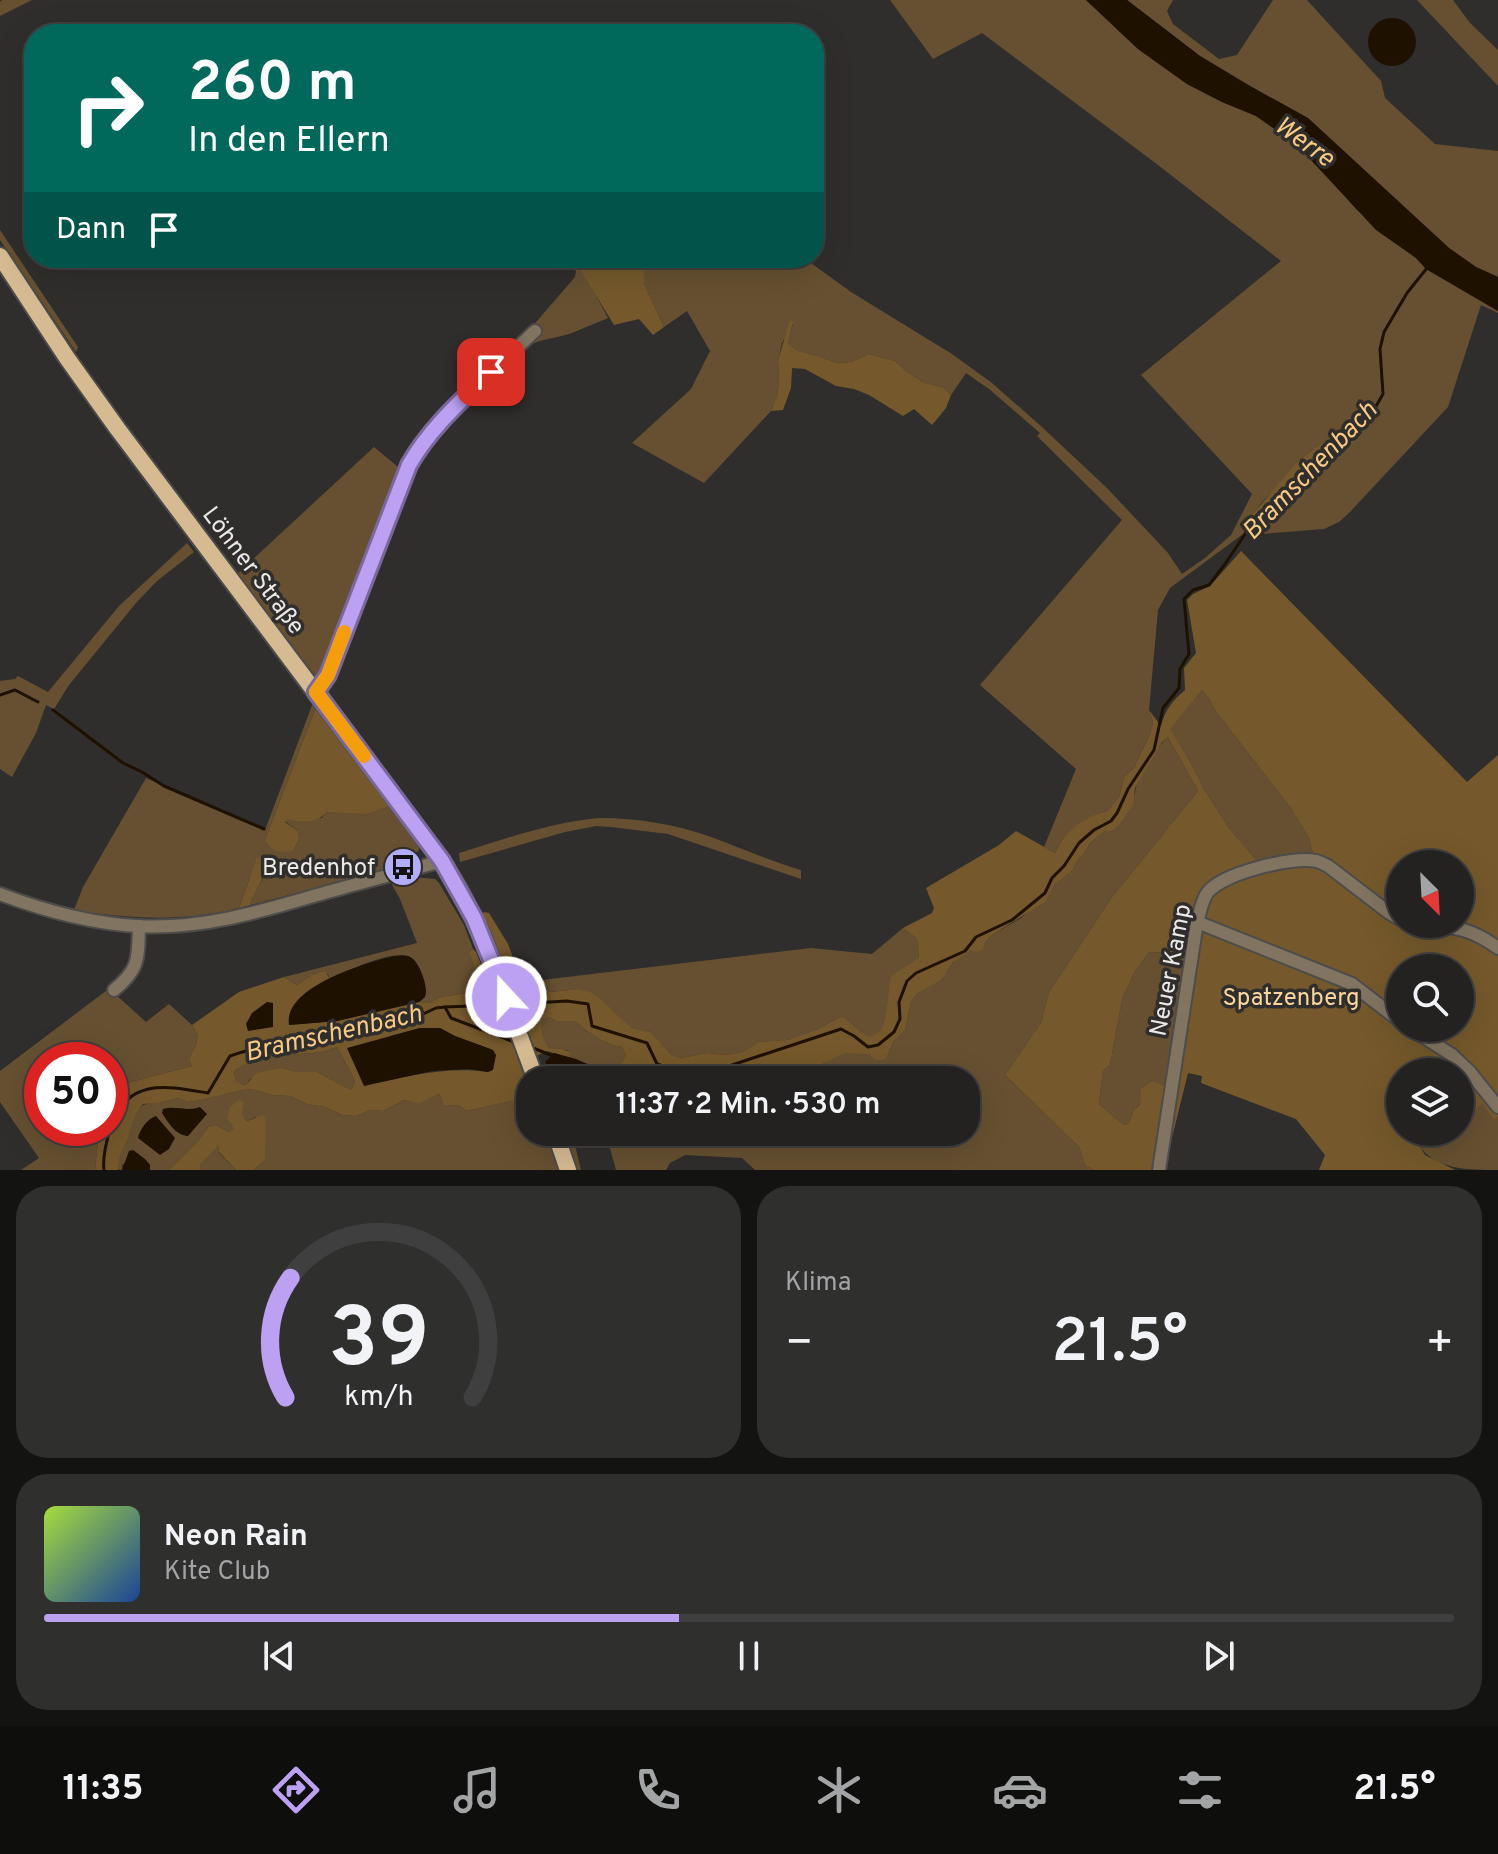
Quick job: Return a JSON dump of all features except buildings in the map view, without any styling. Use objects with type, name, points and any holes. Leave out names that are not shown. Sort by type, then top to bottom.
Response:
[{"type":"main road","name":"Löhner Straße","points":[[0,256],[117,428],[442,861],[479,929],[531,1066]]},
{"type":"main road","points":[[560,1146],[568,1170]]},
{"type":"street","points":[[316,692],[328,675],[400,487],[421,444],[448,413],[535,331]]},
{"type":"street","points":[[0,894],[71,917],[139,926],[205,923],[234,918],[442,861]]},
{"type":"street","name":"Neuer Kamp","points":[[1159,1170],[1197,922],[1208,892],[1227,878],[1272,864],[1317,861],[1386,910]]},
{"type":"street","points":[[1197,922],[1352,984],[1386,1010]]},
{"type":"street","points":[[114,990],[134,970],[139,926]]},
{"type":"street","points":[[1474,933],[1498,948]]},
{"type":"street","points":[[1432,1042],[1469,1071],[1498,1107]]},
{"type":"shaded area","points":[[2,0],[32,0],[0,16]]},
{"type":"shaded area","points":[[890,0],[1086,0],[1138,49],[1187,84],[1256,116],[1296,144],[1356,209],[1426,269],[1498,311],[1481,305],[1448,407],[1339,522],[1324,529],[1261,534],[1247,531],[1170,588],[1158,610],[1149,710],[1153,722],[1150,734],[1134,768],[1124,777],[1119,797],[1107,811],[1096,814],[1063,838],[1055,853],[1044,847],[1076,769],[980,685],[1122,520],[1037,436],[1040,433],[966,373],[951,395],[944,388],[923,382],[895,361],[869,354],[851,362],[837,363],[798,351],[788,344],[793,323],[782,343],[777,396],[771,411],[704,483],[632,443],[691,389],[710,351],[687,311],[664,327],[644,283],[644,268],[818,268],[992,383],[1108,489],[1168,553],[1182,574],[1231,535],[1252,494],[1141,375],[1281,261],[982,33],[933,59]],"holes":[[[1356,414],[1369,420],[1315,479],[1257,523],[1247,522],[1298,461]]]},
{"type":"shaded area","points":[[1127,0],[1173,0],[1167,11],[1173,24],[1219,59],[1237,55],[1273,0],[1307,0],[1381,81],[1385,98],[1435,144],[1498,151],[1498,277],[1476,267],[1449,248],[1308,118],[1200,56]]},
{"type":"shaded area","points":[[1417,0],[1453,0],[1470,23],[1498,50],[1498,86]]},
{"type":"shaded area","points":[[0,230],[78,347],[76,352],[0,240]]},
{"type":"shaded area","points":[[572,268],[581,268],[608,318],[525,347],[435,430],[419,452],[408,476],[333,671],[325,669],[315,677],[237,574],[374,447],[403,471],[416,446],[433,425],[518,343],[575,277],[576,271]]},
{"type":"shaded area","points":[[187,543],[194,552],[157,581],[136,603],[69,685],[54,709],[46,705],[36,733],[12,777],[0,769],[0,681],[18,676],[48,692],[119,606]]},
{"type":"shaded area","points":[[1202,690],[1290,807],[1309,838],[1313,854],[1309,858],[1259,863],[1229,828],[1204,789],[1169,729]]},
{"type":"shaded area","points":[[314,700],[320,707],[315,710],[265,840],[293,851],[299,839],[298,831],[285,821],[288,819],[321,818],[328,812],[392,805],[418,841],[420,848],[411,861],[250,905],[263,878],[250,877],[239,908],[198,915],[136,917],[74,910],[83,887],[146,778],[265,830]]},
{"type":"shaded area","points":[[1168,737],[1198,791],[1112,897],[1049,992],[1041,1023],[1005,1075],[1079,1147],[1085,1165],[1094,1170],[755,1170],[742,1158],[685,1155],[670,1163],[666,1170],[616,1170],[609,1146],[980,1146],[980,1066],[815,1066],[845,1052],[887,1057],[893,1042],[905,1030],[911,1002],[917,994],[942,980],[961,955],[1021,918],[1073,870],[1090,843],[1105,831],[1135,794],[1147,764]]},
{"type":"shaded area","points":[[599,818],[656,823],[697,832],[801,870],[801,879],[668,834],[596,826],[460,862],[459,853],[546,827]]},
{"type":"shaded area","points":[[414,877],[435,879],[464,925],[473,949],[470,955],[479,982],[472,992],[441,997],[429,1003],[419,1002],[425,992],[421,973],[412,958],[402,955],[370,962],[330,979],[328,974],[310,976],[297,985],[284,977],[417,943],[390,881]]},
{"type":"shaded area","points":[[903,928],[917,939],[919,958],[881,1031],[870,1038],[842,1016],[818,1029],[787,1040],[761,1042],[742,1052],[725,1055],[707,1053],[681,1058],[670,1055],[651,1032],[632,1028],[577,989],[542,991],[525,982],[811,948],[872,954]]},
{"type":"shaded area","points":[[1183,934],[1191,935],[1165,1087],[1134,1109],[1129,1123],[1124,1125],[1099,1104],[1103,1071],[1110,1065],[1122,1000],[1134,973],[1149,952],[1172,953]]},
{"type":"shaded area","points":[[143,937],[138,977],[134,975],[115,994],[146,1022],[169,1004],[192,1025],[198,1035],[189,1059],[192,1066],[128,1083],[128,1042],[38,1042],[119,981],[130,968],[132,938]]},
{"type":"shaded area","points":[[515,1001],[539,1066],[524,1066]]},
{"type":"shaded area","points":[[549,1017],[556,1021],[575,1021],[602,1041],[622,1047],[626,1056],[619,1066],[591,1066],[570,1058],[569,1051],[549,1049],[544,1039],[543,1020]]},
{"type":"shaded area","points":[[337,1047],[355,1082],[351,1090],[317,1072],[282,1068],[250,1079],[247,1084],[241,1085],[236,1081],[234,1071],[257,1058],[323,1052]]},
{"type":"shaded area","points":[[24,1053],[24,1136],[0,1102],[0,1071]]},
{"type":"shaded area","points":[[251,1089],[290,1096],[342,1115],[356,1116],[371,1110],[383,1111],[404,1100],[419,1102],[441,1094],[445,1105],[458,1105],[467,1111],[516,1100],[516,1146],[575,1146],[581,1170],[253,1170],[265,1160],[256,1117],[247,1121],[241,1112],[230,1123],[235,1129],[229,1132],[215,1125],[208,1127],[169,1170],[150,1170],[150,1165],[137,1153],[122,1165],[122,1170],[117,1169],[123,1146],[128,1146],[128,1132],[136,1112],[143,1105],[178,1098],[188,1102]]},
{"type":"shaded area","points":[[1482,1104],[1494,1118],[1498,1117],[1498,1170],[1465,1169],[1443,1164],[1420,1146],[1474,1146],[1474,1108]]},
{"type":"shaded area","points":[[218,1145],[219,1153],[236,1170],[200,1170],[200,1165]]},
{"type":"shaded area","points":[[31,1146],[97,1146],[95,1170],[21,1170],[39,1158]]},
{"type":"green space","points":[[580,268],[644,268],[644,283],[664,327],[653,335],[639,319],[614,325]]},
{"type":"green space","points":[[790,320],[793,322],[788,344],[798,351],[837,363],[851,362],[869,354],[895,361],[923,382],[944,388],[951,395],[946,408],[932,425],[914,409],[903,416],[869,395],[836,386],[805,369],[792,368],[791,388],[783,410],[771,411],[777,396],[778,360]]},
{"type":"green space","points":[[1356,414],[1369,420],[1324,471],[1257,523],[1246,522],[1298,461]]},
{"type":"green space","name":"Spatzenberg","points":[[1241,551],[1467,782],[1498,755],[1498,1117],[1494,1119],[1482,1104],[1474,1111],[1474,1058],[1386,1058],[1386,1146],[1420,1146],[1425,1155],[1455,1170],[1319,1170],[1325,1155],[1296,1119],[1201,1083],[1202,1076],[1188,1073],[1164,1170],[1094,1170],[1085,1165],[1079,1147],[1005,1075],[1041,1023],[1049,992],[1112,897],[1198,791],[1168,737],[1135,788],[1133,805],[1120,824],[1090,843],[1073,870],[1054,886],[1045,902],[992,935],[983,949],[977,952],[971,950],[953,962],[942,980],[917,994],[911,1002],[905,1030],[893,1042],[883,1060],[876,1060],[868,1054],[845,1053],[815,1066],[619,1066],[626,1056],[622,1047],[602,1041],[575,1021],[556,1021],[549,1017],[542,1023],[546,1043],[550,1049],[570,1052],[570,1058],[547,1051],[536,1056],[482,915],[484,912],[489,913],[508,944],[527,986],[552,992],[577,989],[590,992],[632,1028],[651,1032],[671,1055],[681,1058],[707,1053],[725,1055],[742,1052],[760,1042],[787,1040],[818,1029],[842,1016],[866,1035],[876,1034],[885,1019],[891,976],[919,958],[917,939],[903,928],[932,913],[934,908],[926,888],[999,845],[1016,831],[1055,853],[1063,838],[1078,824],[1107,811],[1119,797],[1124,777],[1134,768],[1150,734],[1153,722],[1149,710],[1161,726],[1170,706],[1185,690],[1184,668],[1196,653],[1187,600],[1210,586]],"holes":[[[1202,690],[1290,807],[1309,838],[1313,854],[1309,858],[1259,863],[1229,828],[1204,789],[1170,729]],[[1183,935],[1190,935],[1166,1087],[1153,1081],[1141,1089],[1140,1105],[1134,1109],[1129,1123],[1124,1125],[1099,1104],[1103,1071],[1110,1065],[1122,1000],[1134,973],[1149,952],[1172,953]]]},
{"type":"green space","points":[[320,707],[392,805],[366,814],[328,812],[309,822],[288,819],[285,822],[298,831],[299,839],[293,851],[277,851],[265,840],[315,710]]},
{"type":"green space","points":[[257,858],[263,859],[265,865],[263,876],[250,905],[239,908]]},
{"type":"green space","points":[[473,949],[476,952],[521,1060],[523,1066],[516,1066],[516,1100],[467,1111],[458,1105],[444,1105],[440,1094],[419,1103],[404,1100],[383,1111],[371,1110],[356,1116],[342,1115],[290,1096],[251,1089],[188,1102],[178,1098],[143,1104],[136,1113],[128,1137],[128,1083],[192,1066],[189,1059],[198,1035],[192,1025],[239,992],[284,977],[297,985],[325,971],[330,979],[310,990],[289,1025],[337,1021],[472,992],[479,982],[470,955]],"holes":[[[420,1028],[440,1028],[493,1050],[488,1072],[441,1071],[364,1085],[390,1036]],[[337,1047],[355,1082],[351,1090],[317,1072],[282,1068],[256,1073],[247,1084],[242,1085],[236,1081],[234,1071],[257,1058],[323,1052]]]},
{"type":"green space","points":[[239,1100],[244,1102],[242,1115],[247,1121],[263,1115],[266,1118],[265,1160],[253,1170],[236,1170],[219,1152],[218,1146],[200,1165],[200,1170],[169,1170],[208,1127],[215,1125],[229,1132],[234,1129],[227,1118],[230,1107]]},
{"type":"green space","points":[[97,1146],[124,1146],[118,1170],[95,1170]]},
{"type":"water","name":"Werre","points":[[1086,0],[1127,0],[1200,56],[1308,118],[1449,248],[1476,267],[1498,277],[1498,311],[1426,269],[1416,258],[1376,230],[1296,144],[1256,116],[1187,84],[1138,49]]},
{"type":"water","points":[[1392,18],[1409,25],[1416,42],[1409,59],[1392,66],[1375,59],[1368,42],[1375,25]]},
{"type":"water","points":[[394,956],[408,956],[418,966],[426,991],[419,1002],[337,1021],[289,1025],[291,1011],[312,988],[346,971]]},
{"type":"water","points":[[267,1002],[273,1003],[273,1027],[248,1031],[246,1024],[252,1013]]},
{"type":"water","points":[[420,1028],[440,1028],[493,1050],[496,1055],[493,1070],[432,1071],[364,1086],[347,1048]]},
{"type":"water","points":[[554,1053],[592,1066],[547,1066],[545,1062]]},
{"type":"water","points":[[200,1107],[207,1114],[188,1136],[176,1131],[162,1113],[163,1109],[168,1108]]},
{"type":"water","points":[[156,1116],[175,1138],[169,1149],[160,1155],[138,1138],[144,1125]]},
{"type":"water","points":[[133,1150],[145,1159],[150,1170],[122,1170],[129,1151]]},
{"type":"waterway","name":"Bramschenbach","points":[[516,1004],[567,1001],[588,1004],[592,1026],[647,1043],[657,1064],[681,1072],[723,1068],[841,1029],[868,1047],[878,1045],[894,1032],[900,1019],[899,1002],[907,981],[916,973],[965,951],[976,937],[1012,920],[1045,893],[1052,878],[1079,843],[1111,821],[1117,813],[1128,789],[1154,750],[1163,708],[1179,688],[1180,669],[1189,654],[1184,599],[1193,590],[1209,585],[1255,519],[1375,408],[1383,394],[1380,349],[1384,332],[1407,293],[1427,268]]},
{"type":"waterway","points":[[0,695],[15,690],[38,702]]},
{"type":"waterway","points":[[53,710],[123,763],[164,786],[264,829]]},
{"type":"waterway","name":"Bramschenbach","points":[[104,1170],[104,1153],[111,1126],[118,1110],[138,1092],[164,1087],[208,1093],[230,1056],[242,1052],[353,1030],[423,1014],[436,1008],[497,1005]]},
{"type":"waterway","points":[[445,1007],[451,1018],[514,1042]]},
{"type":"waterway","points":[[533,1048],[553,1056]]},
{"type":"slow traffic","points":[[344,632],[328,675],[316,692],[364,756]]},
{"type":"place","name":"Bredenhof","points":[[403,867]]},
{"type":"route","points":[[491,372],[432,430],[409,465],[328,675],[316,692],[442,861],[474,918],[506,997]]}]
